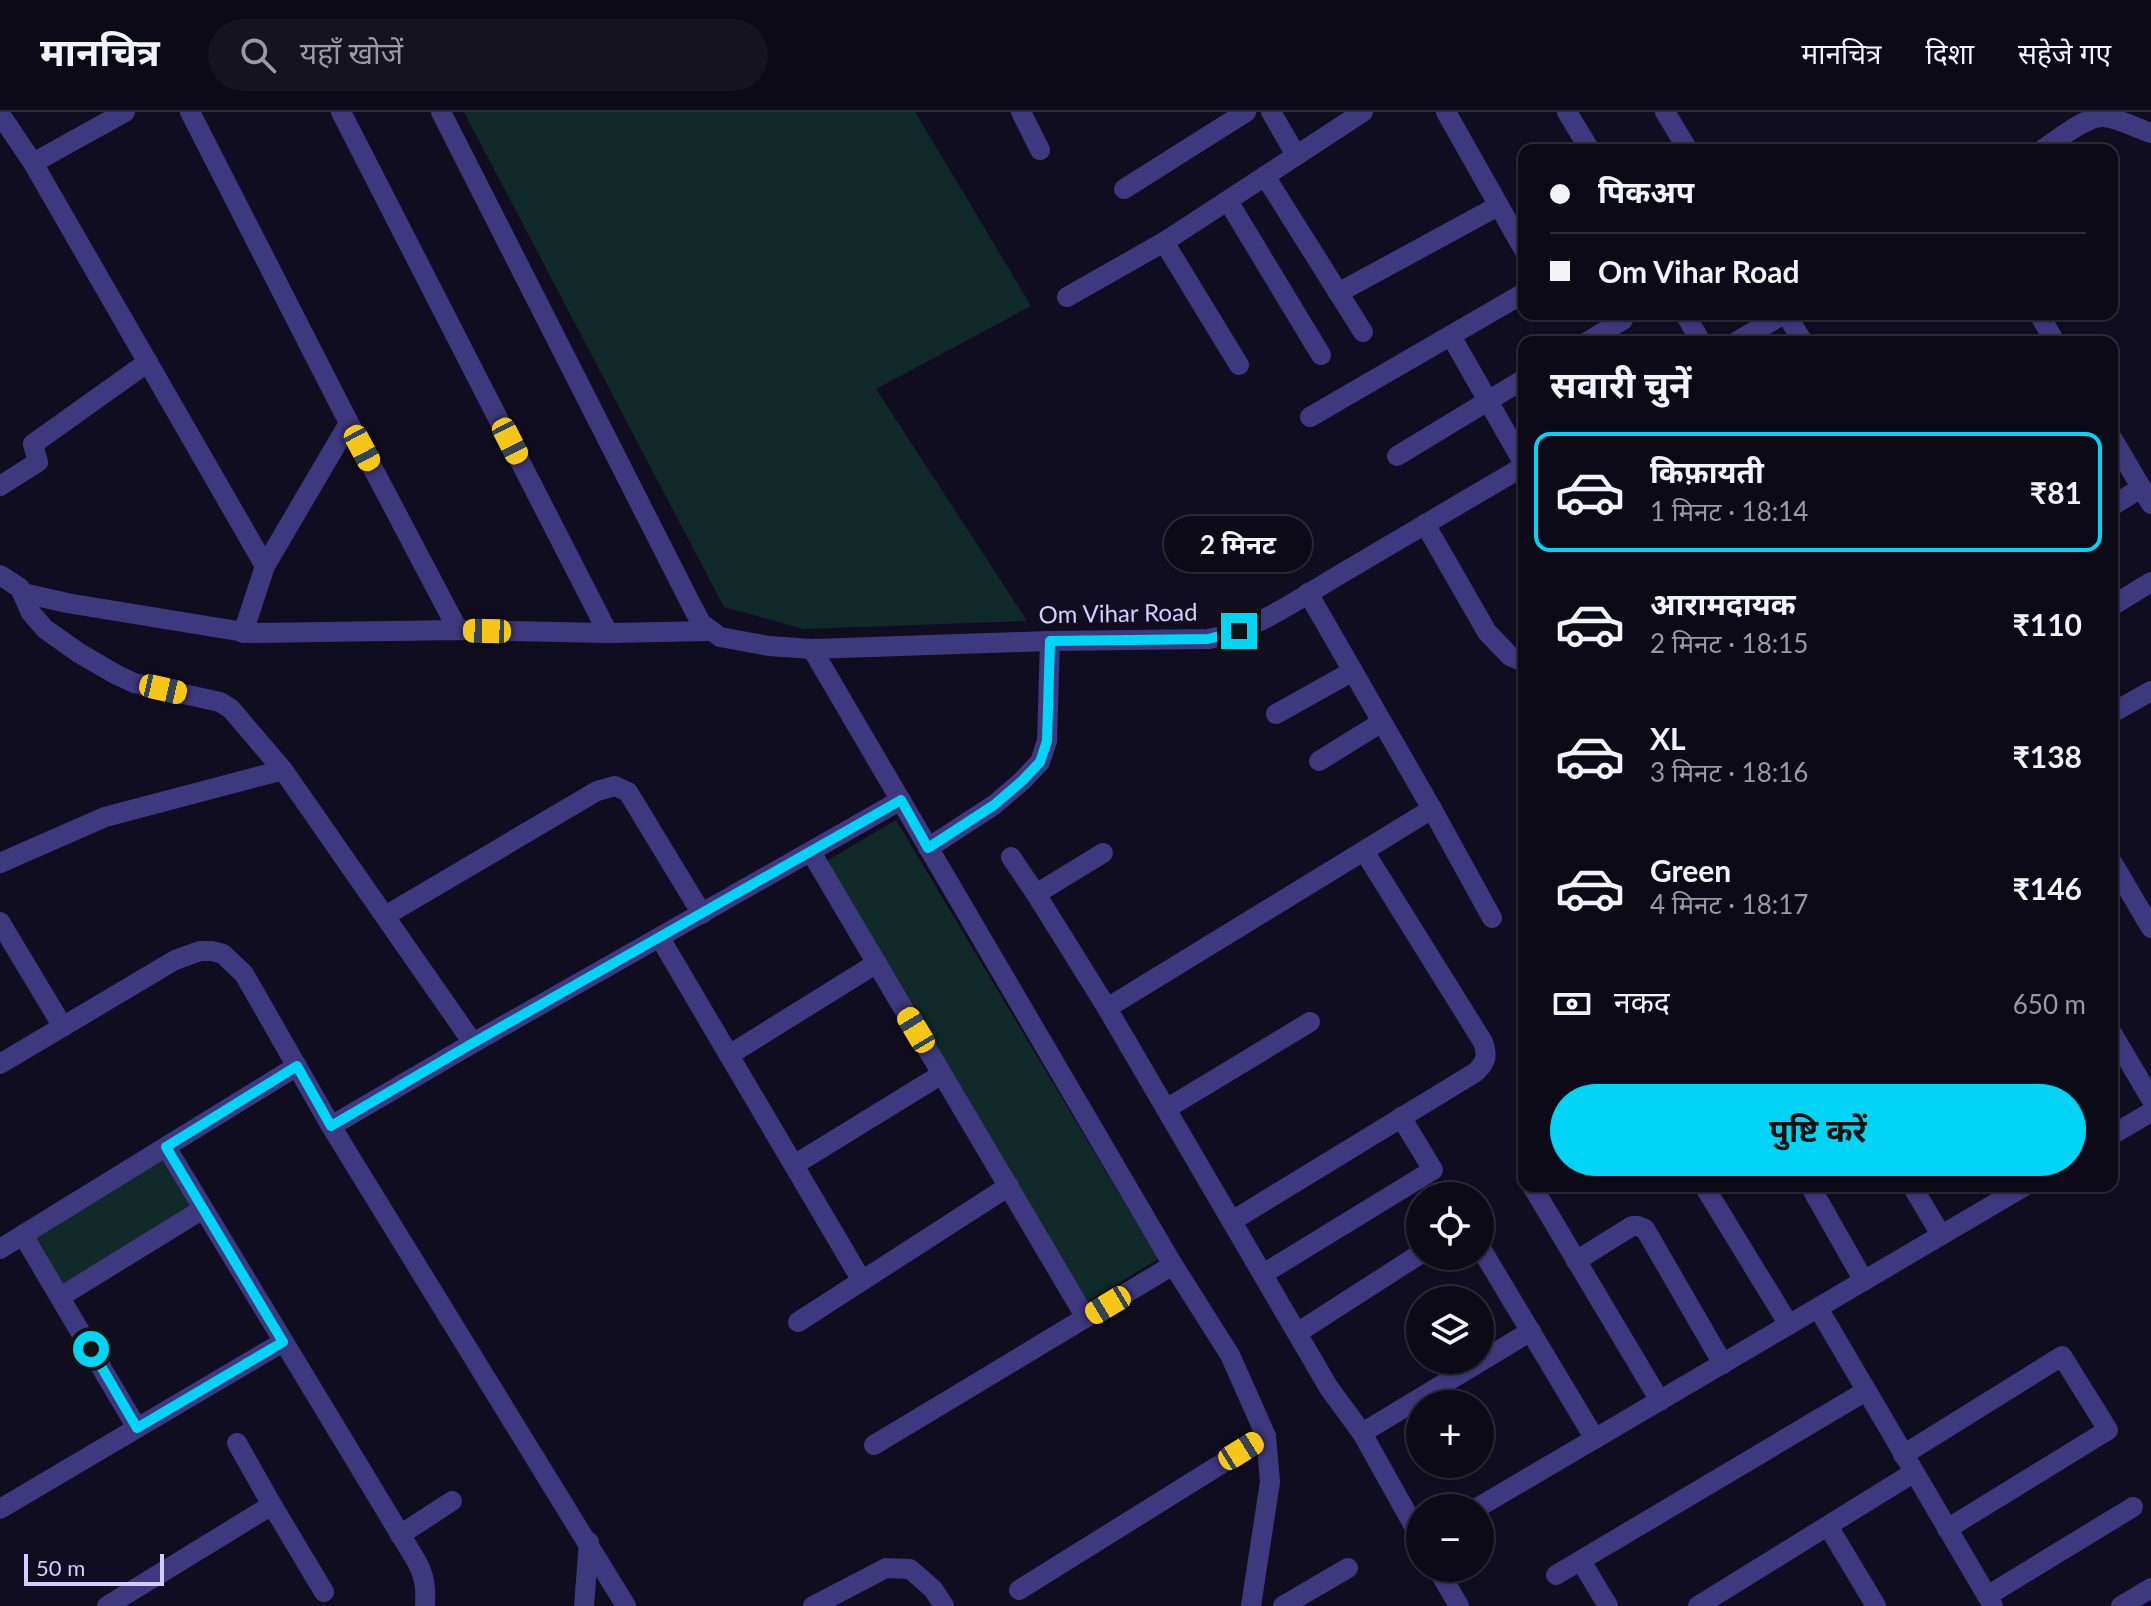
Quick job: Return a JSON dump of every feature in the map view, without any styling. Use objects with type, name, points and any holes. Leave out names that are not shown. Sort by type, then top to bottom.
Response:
[{"type":"street","points":[[33,163],[125,112]]},
{"type":"street","points":[[190,112],[458,630]]},
{"type":"street","points":[[341,112],[608,633]]},
{"type":"street","points":[[441,112],[691,604],[701,623],[712,631]]},
{"type":"street","points":[[1021,112],[1040,150]]},
{"type":"street","points":[[1124,189],[1246,112]]},
{"type":"street","points":[[1271,112],[1296,155]]},
{"type":"street","points":[[1067,297],[1164,242],[1363,112]]},
{"type":"street","points":[[1446,112],[1518,240]]},
{"type":"street","points":[[1567,112],[1586,144]]},
{"type":"street","points":[[1665,112],[1684,144]]},
{"type":"street","points":[[0,114],[33,163],[265,566]]},
{"type":"street","points":[[2051,144],[2093,115],[2151,133]]},
{"type":"street","points":[[1265,176],[1363,332]]},
{"type":"street","points":[[1228,201],[1321,355]]},
{"type":"street","points":[[1338,293],[1498,206]]},
{"type":"street","points":[[1164,242],[1239,365]]},
{"type":"street","points":[[1310,417],[1518,297]]},
{"type":"street","points":[[1597,336],[1623,320]]},
{"type":"street","points":[[1746,336],[1774,320]]},
{"type":"street","points":[[1451,336],[1518,454]]},
{"type":"street","points":[[0,486],[38,462],[33,444],[148,362]]},
{"type":"street","points":[[1397,456],[1518,383]]},
{"type":"street","points":[[243,633],[265,566],[349,423]]},
{"type":"street","points":[[2118,448],[2146,496],[2118,504]]},
{"type":"street","name":"Om Vihar Road","points":[[23,593],[243,633],[712,631],[733,641],[812,649],[1208,639],[1239,631],[1518,469]]},
{"type":"street","points":[[1425,524],[1487,632],[1510,656],[1518,659]]},
{"type":"street","points":[[0,575],[17,585],[31,613],[45,629],[117,675],[134,683],[220,702],[242,721],[283,770],[473,1043]]},
{"type":"street","points":[[2118,602],[2151,582]]},
{"type":"street","points":[[1308,593],[1492,918]]},
{"type":"street","points":[[928,848],[994,805],[1040,762],[1047,741],[1050,641]]},
{"type":"street","points":[[812,649],[1173,1265],[1230,1355],[1266,1436],[1270,1482],[1251,1606]]},
{"type":"street","points":[[1276,714],[1353,671]]},
{"type":"street","points":[[2118,710],[2151,691]]},
{"type":"street","points":[[1319,761],[1382,722]]},
{"type":"street","points":[[0,863],[105,817],[283,770]]},
{"type":"street","points":[[385,916],[597,791],[615,786],[628,792],[702,914]]},
{"type":"street","points":[[331,1126],[901,800]]},
{"type":"street","points":[[1107,1008],[1432,809]]},
{"type":"street","points":[[1232,1221],[1476,1072],[1486,1060],[1486,1051],[1475,1029],[1364,851]]},
{"type":"street","points":[[811,852],[1086,1318]]},
{"type":"street","points":[[1036,894],[1103,853]]},
{"type":"street","points":[[1011,857],[1107,1008],[1329,1388],[1362,1433],[1406,1512]]},
{"type":"street","points":[[2118,872],[2151,928]]},
{"type":"street","points":[[0,922],[63,1027]]},
{"type":"street","points":[[660,938],[862,1281]]},
{"type":"street","points":[[0,1064],[175,960],[200,951],[223,954],[244,974],[331,1126],[626,1606]]},
{"type":"street","points":[[729,1055],[877,963]]},
{"type":"street","points":[[1166,1109],[1310,1022]]},
{"type":"street","points":[[2118,1043],[2151,1099]]},
{"type":"street","points":[[0,1249],[297,1066]]},
{"type":"street","points":[[794,1165],[942,1074]]},
{"type":"street","points":[[2118,1131],[2151,1112]]},
{"type":"street","points":[[1263,1274],[1433,1170],[1401,1117]]},
{"type":"street","points":[[166,1147],[423,1575],[425,1606]]},
{"type":"street","points":[[798,1322],[1009,1186]]},
{"type":"street","points":[[1536,1192],[1660,1401]]},
{"type":"street","points":[[1708,1192],[1789,1325]]},
{"type":"street","points":[[1813,1192],[1864,1281]]},
{"type":"street","points":[[1916,1192],[1941,1235]]},
{"type":"street","points":[[1494,1498],[1941,1235],[1998,1193]]},
{"type":"street","points":[[60,1297],[203,1209]]},
{"type":"street","points":[[1576,1261],[1632,1226],[1645,1229],[1723,1364]]},
{"type":"street","points":[[23,1235],[137,1428]]},
{"type":"street","points":[[1297,1333],[1406,1263]]},
{"type":"street","points":[[874,1445],[1173,1265]]},
{"type":"street","points":[[1494,1270],[1595,1439]]},
{"type":"street","points":[[1818,1308],[1990,1601],[2133,1507]]},
{"type":"street","points":[[1362,1433],[1531,1331]]},
{"type":"street","points":[[0,1509],[283,1342]]},
{"type":"street","points":[[1698,1606],[1828,1526],[1908,1464],[2062,1356],[2108,1430],[1947,1529]]},
{"type":"street","points":[[1556,1575],[1866,1391]]},
{"type":"street","points":[[1019,1590],[1266,1436]]},
{"type":"street","points":[[237,1443],[324,1592]]},
{"type":"street","points":[[400,1535],[452,1501]]},
{"type":"street","points":[[107,1606],[272,1505]]},
{"type":"street","points":[[1828,1526],[1876,1606]]},
{"type":"street","points":[[584,1606],[589,1542]]},
{"type":"street","points":[[1581,1561],[1608,1606]]},
{"type":"street","points":[[813,1606],[886,1568],[910,1569],[933,1589],[944,1606]]},
{"type":"street","points":[[1283,1606],[1348,1568]]},
{"type":"street","points":[[1445,1582],[1459,1606]]},
{"type":"street","points":[[2121,1606],[2151,1588]]},
{"type":"green space","points":[[464,112],[915,112],[1031,306],[876,389],[1027,621],[804,629],[724,607]]},
{"type":"green space","points":[[896,820],[1158,1259],[1088,1302],[825,862]]},
{"type":"green space","points":[[162,1161],[190,1206],[63,1283],[36,1238]]},
{"type":"route","points":[[91,1349],[137,1428],[283,1342],[166,1147],[297,1066],[331,1126],[901,800],[928,848],[994,805],[1040,762],[1047,741],[1050,641],[1208,639],[1239,631]]}]
